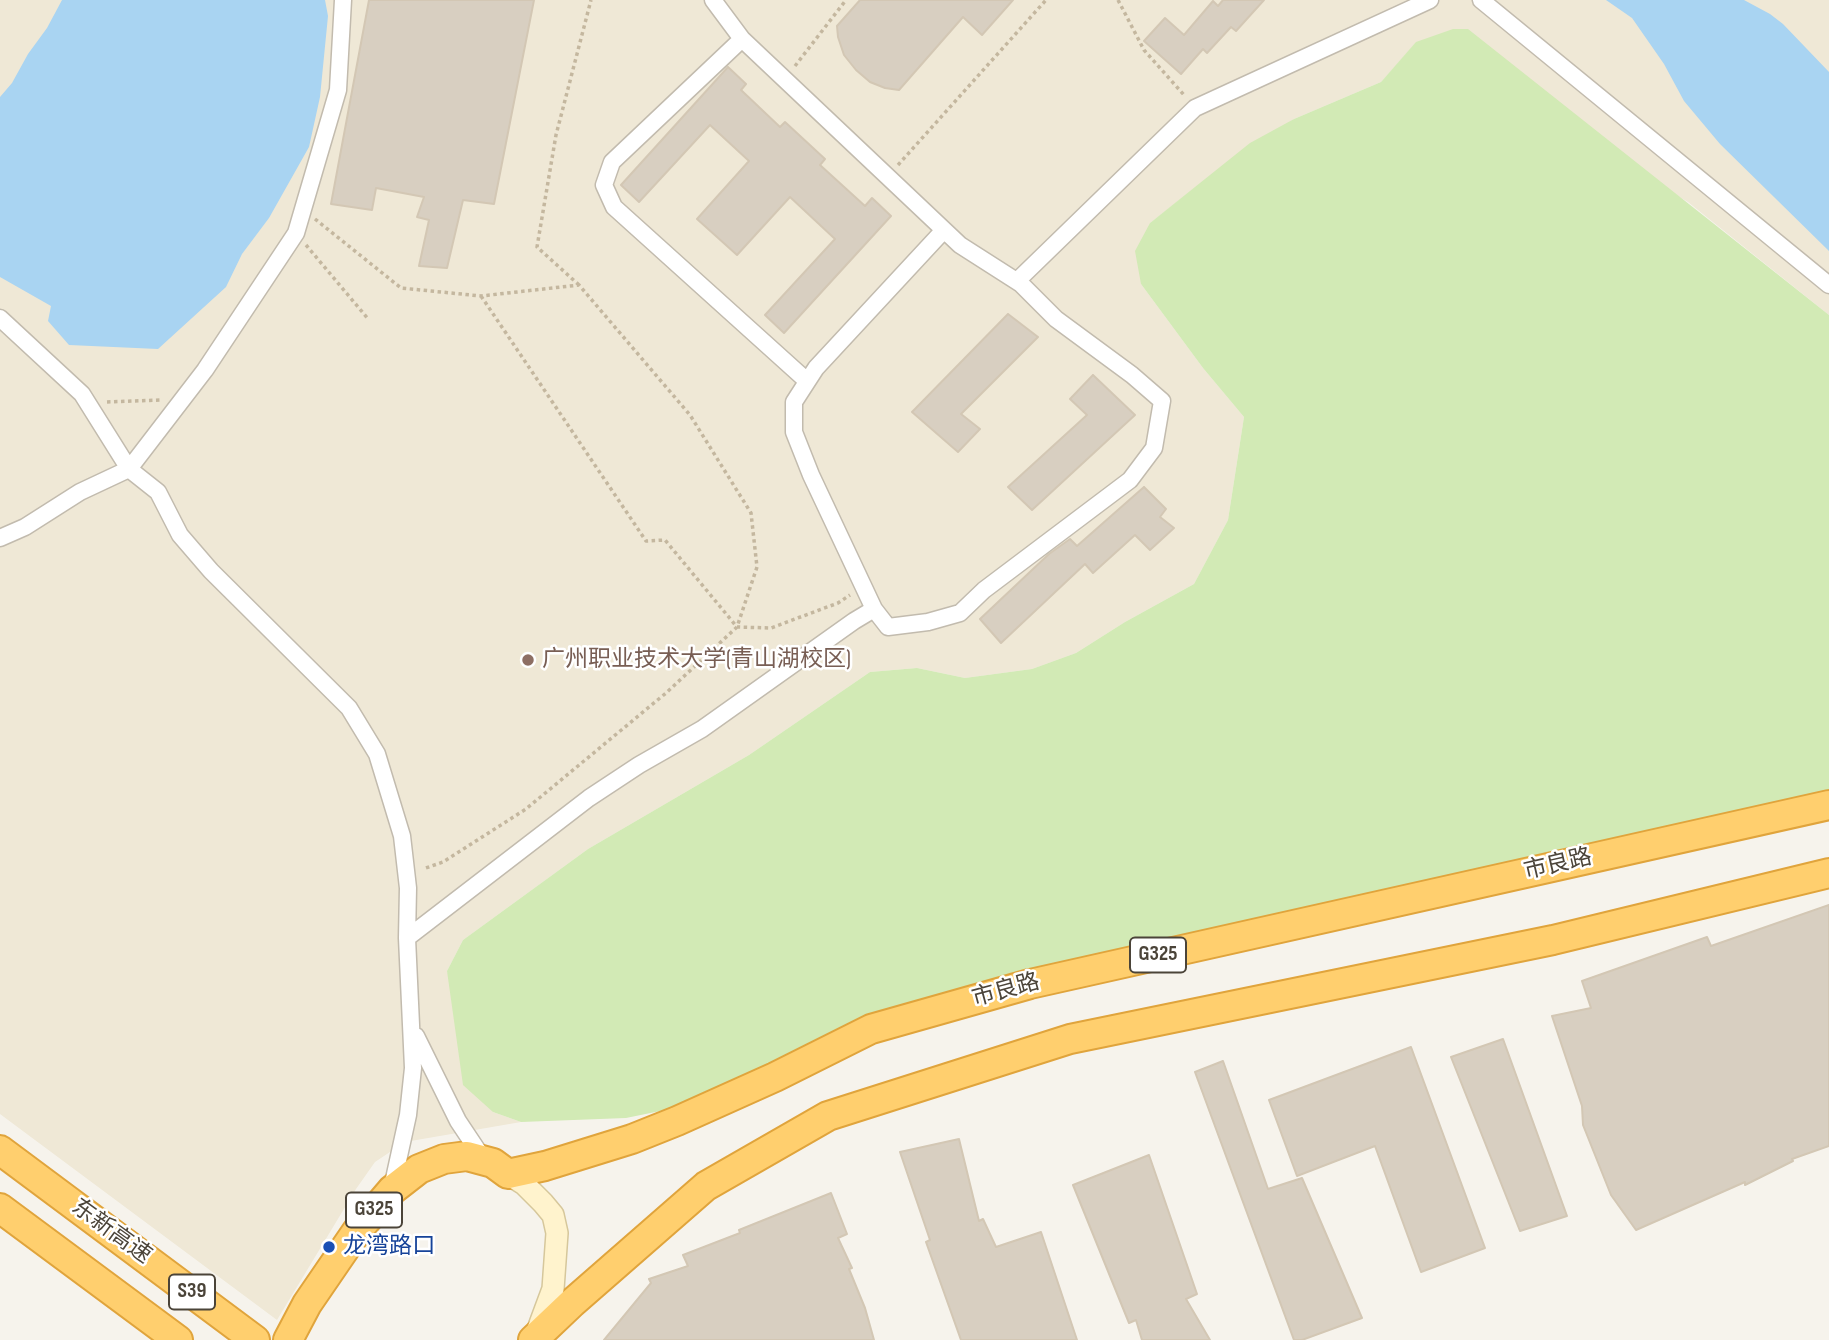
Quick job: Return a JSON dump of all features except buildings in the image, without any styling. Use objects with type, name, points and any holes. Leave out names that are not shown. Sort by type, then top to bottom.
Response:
[{"type":"highway","name":"市良路","points":[[288,1340],[307,1304],[356,1231],[392,1190],[419,1169],[444,1159],[467,1156],[496,1167],[545,1166],[632,1139],[677,1121],[871,1030],[1030,984],[1829,805]]},
{"type":"highway","points":[[533,1340],[706,1186],[828,1116],[1070,1039],[1553,940],[1829,873]]},
{"type":"highway","name":"东新高速","points":[[0,1150],[255,1340]]},
{"type":"highway","name":"东新高速","points":[[0,1208],[178,1340]]},
{"type":"highway","points":[[554,1340],[572,1303]]},
{"type":"street","points":[[0,538],[25,527],[80,492],[129,469],[205,370],[296,233],[338,90],[343,0]]},
{"type":"street","points":[[713,0],[742,39],[960,245],[1021,284],[1056,319],[1132,375],[1162,401],[1154,448],[1130,480],[995,582],[960,613],[928,622],[888,627],[874,609],[794,432],[794,402],[816,368],[944,230]]},
{"type":"street","points":[[1021,284],[1020,278],[1195,108],[1430,0]]},
{"type":"street","points":[[1481,0],[1829,285]]},
{"type":"street","points":[[742,39],[611,162],[604,185],[614,207],[807,381]]},
{"type":"street","points":[[0,318],[82,394],[129,469],[158,492],[180,535],[211,571],[349,708],[377,754],[402,836],[412,1027],[413,1068],[408,1115],[392,1190]]},
{"type":"street","points":[[407,938],[589,798],[639,765],[702,729],[874,609]]},
{"type":"street","points":[[412,1027],[424,1057],[458,1121],[496,1167],[524,1184],[552,1215],[558,1233],[553,1289],[533,1340]]},
{"type":"path","points":[[406,876],[443,862],[526,809],[666,693],[737,627],[757,567],[751,513],[690,415],[579,285],[537,247],[556,135],[591,0]]},
{"type":"path","points":[[785,79],[846,0]]},
{"type":"path","points":[[888,177],[1045,0]]},
{"type":"path","points":[[1118,0],[1144,50],[1195,108]]},
{"type":"path","points":[[303,209],[401,288],[481,296],[579,285]]},
{"type":"path","points":[[296,233],[369,320]]},
{"type":"path","points":[[481,296],[646,541],[665,540],[737,627],[771,628],[838,603],[863,586]]},
{"type":"path","points":[[87,403],[183,399]]},
{"type":"shaded area","name":"广州职业技术大学(青山湖校区)","points":[[0,0],[1829,0],[1829,315],[1688,202],[1417,42],[1381,82],[1294,119],[1150,223],[1141,284],[1203,368],[1244,417],[1228,520],[1194,584],[1076,653],[1032,669],[965,678],[917,668],[870,672],[749,755],[588,849],[463,940],[447,971],[493,1112],[521,1122],[405,1142],[375,1162],[277,1320],[0,1114]]},
{"type":"green space","points":[[1453,29],[1468,29],[1829,315],[1829,795],[945,998],[675,1108],[626,1118],[521,1122],[493,1112],[463,1085],[447,971],[463,940],[588,849],[749,755],[870,672],[917,668],[965,678],[1032,669],[1076,653],[1194,584],[1228,520],[1244,417],[1203,368],[1141,284],[1135,251],[1150,223],[1250,143],[1294,119],[1381,82],[1416,42]]},
{"type":"water","points":[[62,0],[325,0],[328,16],[320,97],[309,147],[269,218],[242,254],[226,287],[158,349],[69,345],[48,321],[51,306],[0,277],[0,97],[12,83]]},
{"type":"water","points":[[1606,0],[1744,0],[1783,24],[1829,72],[1829,251],[1720,144],[1684,101],[1664,64],[1632,18]]},
{"type":"place","name":"广州职业技术大学(青山湖校区)","points":[[528,660]]},
{"type":"place","name":"龙湾路口","points":[[329,1247]]}]
